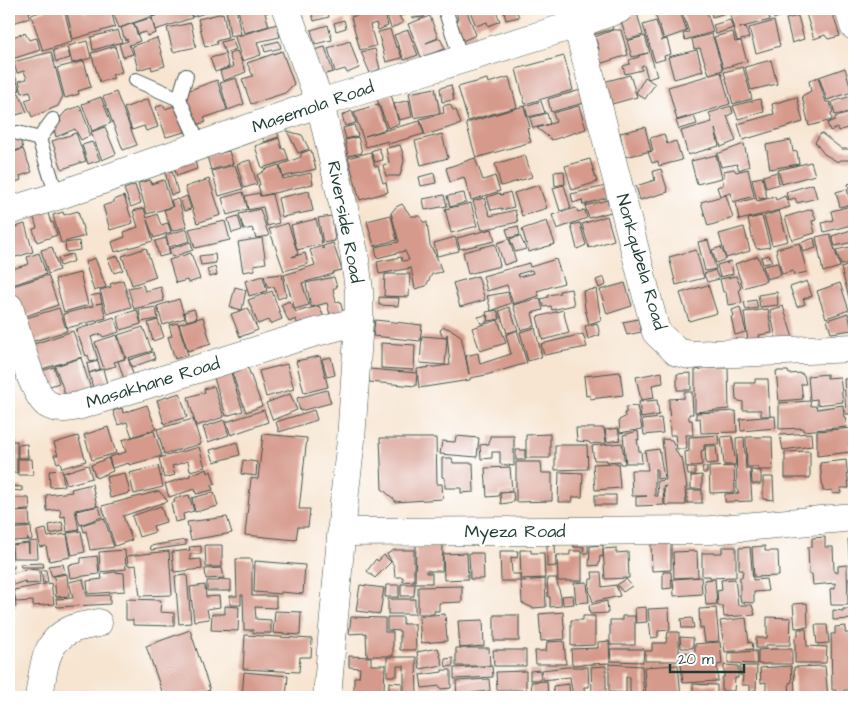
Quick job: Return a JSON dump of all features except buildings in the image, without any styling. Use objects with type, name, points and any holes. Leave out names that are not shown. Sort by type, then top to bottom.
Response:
[{"type":"street","name":"Riverside Road","points":[[286,9],[320,103],[354,252],[359,290],[359,321],[351,440],[342,532]]},
{"type":"street","points":[[850,9],[854,26]]},
{"type":"street","name":"Masemola Road","points":[[9,211],[57,196],[320,103],[598,14]]},
{"type":"street","name":"Nonkqubela Road","points":[[598,14],[656,332],[677,352],[690,355],[854,348]]},
{"type":"street","name":"Masakhane Road","points":[[9,307],[33,382],[40,396],[46,404],[66,408],[78,406],[313,333],[359,321]]},
{"type":"street","name":"Myeza Road","points":[[342,532],[710,530],[854,517]]},
{"type":"street","points":[[327,697],[342,532]]},
{"type":"street","points":[[40,697],[49,648],[60,636],[75,628],[98,624]]},
{"type":"lane","points":[[445,9],[460,59]]},
{"type":"lane","points":[[186,76],[179,99],[200,146]]},
{"type":"lane","points":[[136,80],[179,99]]},
{"type":"lane","points":[[39,139],[53,120]]},
{"type":"lane","points":[[18,133],[39,139]]},
{"type":"lane","points":[[39,139],[57,196]]}]
